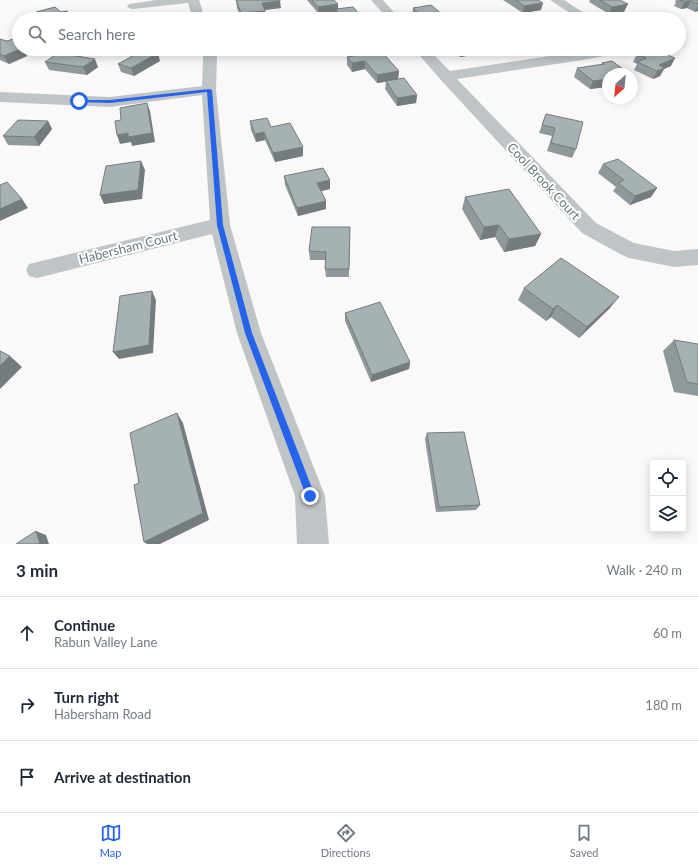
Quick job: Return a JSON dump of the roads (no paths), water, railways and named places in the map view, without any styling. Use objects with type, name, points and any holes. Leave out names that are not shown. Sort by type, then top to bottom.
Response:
[{"type":"street","points":[[133,6],[187,0]]},
{"type":"street","points":[[193,0],[197,12]]},
{"type":"street","points":[[376,0],[387,12]]},
{"type":"street","points":[[556,0],[576,12]]},
{"type":"street","points":[[210,56],[209,90],[220,225],[249,333],[310,496],[313,544]]},
{"type":"street","name":"Cool Brook Court","points":[[427,56],[589,228],[629,250],[674,259],[698,257]]},
{"type":"street","points":[[445,76],[582,56]]},
{"type":"street","points":[[0,97],[110,102],[209,90]]},
{"type":"street","name":"Habersham Court","points":[[37,270],[220,225]]}]
